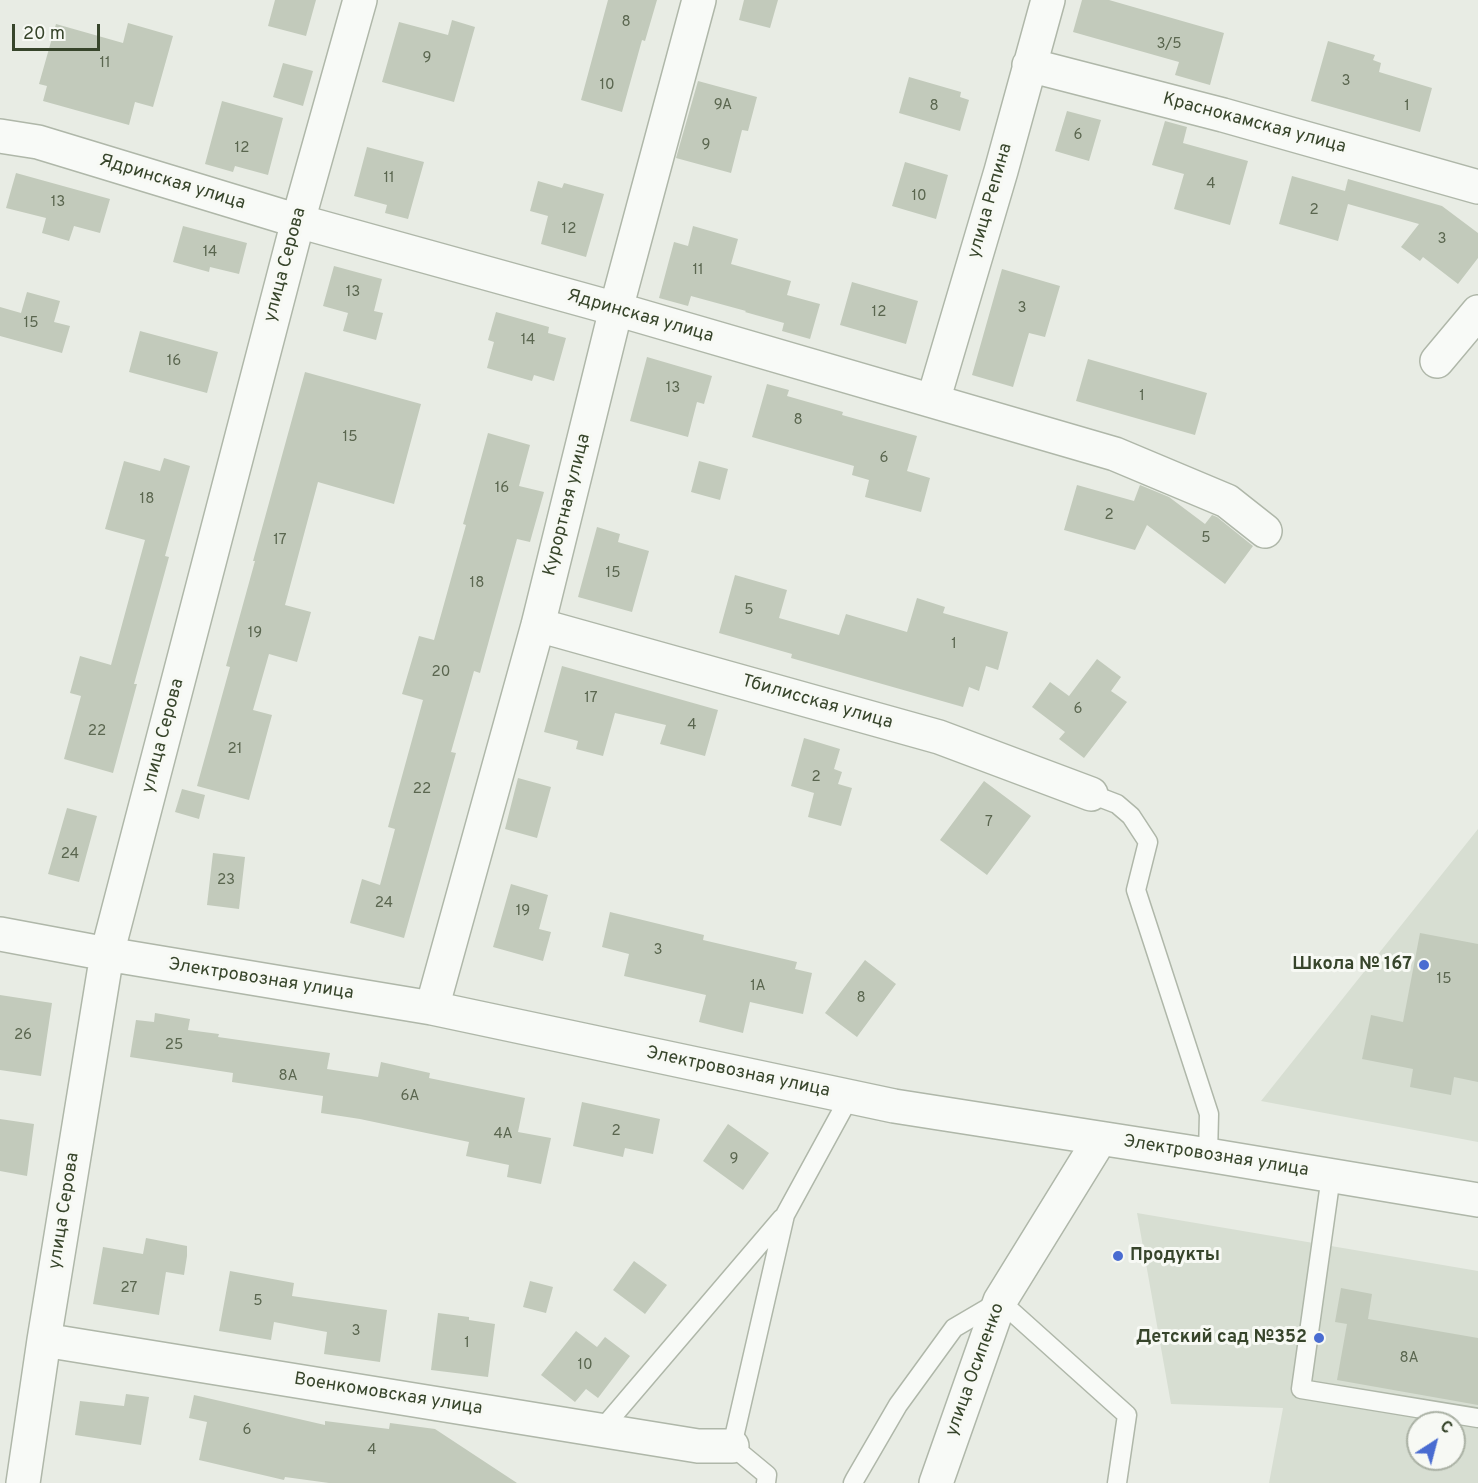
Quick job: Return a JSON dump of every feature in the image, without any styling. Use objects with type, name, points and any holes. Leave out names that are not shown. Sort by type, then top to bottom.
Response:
[{"type":"street","name":"улица Серова","points":[[23,1483],[107,954],[298,221],[360,0]]},
{"type":"street","name":"Курортная улица","points":[[432,1008],[538,625],[616,309],[699,0]]},
{"type":"street","name":"улица Репина","points":[[933,401],[1001,171],[1048,0]]},
{"type":"street","name":"Краснокамская улица","points":[[1029,65],[1223,115],[1478,187]]},
{"type":"street","name":"Ядринская улица","points":[[0,136],[38,142],[298,221],[616,309],[1115,454],[1227,501],[1265,531]]},
{"type":"street","points":[[1437,362],[1478,312]]},
{"type":"street","name":"Тбилисская улица","points":[[538,625],[939,737],[1091,794]]},
{"type":"street","name":"Электровозная улица","points":[[0,934],[432,1008],[894,1106],[1478,1200]]},
{"type":"street","name":"улица Осипенко","points":[[936,1483],[1000,1301],[1100,1139]]},
{"type":"street","name":"Военкомовская улица","points":[[44,1340],[698,1446],[732,1446]]},
{"type":"lane","points":[[1091,794],[1117,804],[1131,816],[1148,842],[1136,890],[1209,1114],[1208,1155]]},
{"type":"lane","points":[[601,1430],[785,1215],[850,1096]]},
{"type":"lane","points":[[1331,1176],[1301,1389],[1478,1418]]},
{"type":"lane","points":[[766,1483],[767,1475],[732,1446],[785,1215]]},
{"type":"lane","points":[[854,1483],[898,1405],[954,1328],[1000,1301],[1127,1415],[1117,1483]]},
{"type":"shaded area","name":"Школа № 167","points":[[1478,829],[1478,1142],[1261,1101]]},
{"type":"shaded area","name":"Детский сад №352","points":[[1137,1213],[1478,1271],[1478,1483],[1269,1483],[1283,1408],[1171,1404]]},
{"type":"building","points":[[275,0],[316,0],[306,36],[268,26]]},
{"type":"building","points":[[608,0],[657,0],[645,41],[642,40],[622,112],[581,100]]},
{"type":"building","points":[[744,0],[778,0],[770,28],[739,20]]},
{"type":"building","points":[[1082,0],[1109,0],[1224,33],[1210,85],[1175,75],[1179,62],[1073,32]]},
{"type":"building","points":[[452,20],[475,27],[454,102],[382,82],[399,22],[448,35]]},
{"type":"building","points":[[128,23],[173,36],[153,107],[135,102],[129,125],[43,101],[47,86],[39,84],[56,24],[123,43]]},
{"type":"building","points":[[1328,41],[1375,55],[1373,60],[1381,63],[1379,72],[1432,88],[1420,132],[1311,101]]},
{"type":"building","points":[[283,63],[313,71],[303,106],[273,97]]},
{"type":"building","points":[[909,77],[961,92],[960,97],[969,100],[960,131],[899,113]]},
{"type":"building","points":[[698,81],[757,97],[748,131],[742,130],[731,173],[676,158]]},
{"type":"building","points":[[222,101],[283,118],[268,175],[235,166],[233,172],[205,164]]},
{"type":"building","points":[[1067,111],[1101,120],[1089,161],[1055,151]]},
{"type":"building","points":[[1165,121],[1187,127],[1183,143],[1248,161],[1230,225],[1174,209],[1184,174],[1152,165]]},
{"type":"building","points":[[367,147],[424,162],[408,219],[385,213],[387,205],[354,196]]},
{"type":"building","points":[[905,162],[948,175],[936,219],[892,206]]},
{"type":"building","points":[[16,173],[110,199],[100,233],[74,226],[69,241],[42,233],[46,218],[6,208]]},
{"type":"building","points":[[1292,176],[1345,191],[1348,179],[1442,206],[1478,233],[1478,258],[1458,284],[1423,257],[1420,261],[1401,247],[1419,224],[1348,204],[1338,241],[1279,224]]},
{"type":"building","points":[[538,181],[562,188],[564,183],[604,194],[586,257],[541,244],[548,216],[530,211]]},
{"type":"building","points":[[183,226],[247,243],[239,274],[210,267],[209,272],[173,262]]},
{"type":"building","points":[[693,226],[738,239],[731,264],[791,281],[787,295],[820,304],[810,339],[782,331],[784,323],[691,296],[688,306],[659,298],[674,242],[688,246]]},
{"type":"building","points":[[334,266],[382,279],[374,311],[383,313],[376,340],[343,331],[348,313],[323,306]]},
{"type":"building","points":[[1002,269],[1060,286],[1045,337],[1029,333],[1013,387],[972,375]]},
{"type":"building","points":[[852,282],[918,301],[906,344],[840,325]]},
{"type":"building","points":[[27,292],[60,301],[54,322],[70,326],[62,353],[0,336],[0,307],[21,313]]},
{"type":"building","points":[[496,312],[549,327],[548,333],[566,338],[554,381],[534,375],[532,381],[487,368],[494,342],[488,340]]},
{"type":"building","points":[[140,331],[218,352],[207,393],[129,372]]},
{"type":"building","points":[[647,357],[712,376],[704,404],[697,402],[688,437],[630,421]]},
{"type":"building","points":[[1088,359],[1207,393],[1195,435],[1076,401]]},
{"type":"building","points":[[305,372],[421,404],[394,504],[318,482],[285,605],[311,612],[297,662],[269,654],[253,710],[272,715],[249,800],[197,786],[230,667],[226,666],[255,561],[253,561]]},
{"type":"building","points":[[767,384],[789,390],[787,396],[843,412],[842,415],[917,436],[907,471],[930,478],[921,512],[865,497],[869,480],[852,475],[854,466],[752,437]]},
{"type":"building","points":[[488,433],[530,445],[519,486],[544,492],[530,542],[517,539],[480,673],[474,671],[451,752],[456,753],[404,938],[350,923],[362,879],[380,885],[395,829],[388,827],[423,700],[402,694],[419,636],[434,640],[466,525],[463,524]]},
{"type":"building","points":[[164,458],[190,466],[165,556],[169,557],[134,684],[137,684],[113,773],[64,759],[81,696],[70,693],[80,656],[111,665],[145,540],[105,529],[124,461],[160,471]]},
{"type":"building","points":[[699,461],[728,469],[720,500],[691,492]]},
{"type":"building","points":[[1077,485],[1134,501],[1140,485],[1169,497],[1205,524],[1212,515],[1217,517],[1253,546],[1225,584],[1147,525],[1135,550],[1064,530]]},
{"type":"building","points":[[597,527],[620,534],[618,542],[649,551],[632,612],[578,597]]},
{"type":"building","points":[[735,575],[787,590],[779,618],[839,635],[846,614],[907,632],[917,598],[945,607],[943,613],[1008,632],[998,670],[986,666],[979,691],[969,687],[963,707],[791,658],[792,654],[719,633]]},
{"type":"building","points":[[1097,659],[1121,677],[1111,691],[1127,702],[1084,758],[1059,739],[1065,732],[1032,707],[1050,682],[1069,696]]},
{"type":"building","points":[[562,666],[718,710],[705,756],[660,744],[666,725],[615,713],[603,756],[576,749],[578,741],[544,732]]},
{"type":"building","points":[[804,738],[840,749],[834,769],[842,772],[838,784],[852,788],[841,826],[808,817],[814,793],[791,786]]},
{"type":"building","points":[[518,778],[551,787],[537,838],[505,829]]},
{"type":"building","points":[[984,781],[1031,816],[987,875],[940,840]]},
{"type":"building","points":[[182,789],[205,795],[199,819],[175,812]]},
{"type":"building","points":[[67,808],[97,816],[79,882],[48,874]]},
{"type":"building","points":[[213,853],[245,857],[239,909],[207,905]]},
{"type":"building","points":[[511,884],[548,895],[539,929],[551,932],[543,961],[493,947]]},
{"type":"building","points":[[610,912],[704,935],[703,940],[797,962],[795,969],[812,973],[803,1014],[750,1002],[743,1033],[699,1022],[706,995],[624,976],[629,954],[602,947]]},
{"type":"building","points":[[1420,933],[1478,944],[1478,1082],[1454,1077],[1451,1095],[1410,1087],[1413,1069],[1362,1059],[1371,1015],[1403,1022]]},
{"type":"building","points":[[865,960],[896,984],[857,1037],[825,1013]]},
{"type":"building","points":[[0,995],[52,1003],[41,1076],[0,1070]]},
{"type":"building","points":[[155,1013],[190,1019],[188,1030],[219,1034],[218,1037],[330,1053],[327,1069],[378,1077],[381,1062],[430,1073],[429,1078],[525,1098],[518,1132],[551,1138],[541,1184],[507,1177],[509,1165],[466,1156],[469,1142],[321,1113],[323,1096],[232,1082],[233,1073],[130,1057],[136,1020],[154,1022]]},
{"type":"building","points":[[582,1102],[660,1119],[653,1154],[625,1148],[623,1157],[573,1146]]},
{"type":"building","points":[[0,1119],[34,1124],[27,1176],[0,1171]]},
{"type":"building","points":[[728,1124],[769,1153],[743,1190],[703,1161]]},
{"type":"building","points":[[146,1238],[187,1246],[184,1275],[166,1272],[159,1315],[93,1304],[103,1247],[143,1254]]},
{"type":"building","points":[[634,1261],[667,1285],[645,1314],[613,1290]]},
{"type":"building","points":[[230,1271],[294,1283],[292,1296],[387,1310],[380,1362],[324,1354],[327,1332],[274,1322],[271,1340],[219,1331]]},
{"type":"building","points":[[530,1281],[553,1287],[546,1313],[523,1307]]},
{"type":"building","points":[[1341,1288],[1372,1294],[1368,1319],[1478,1338],[1478,1405],[1337,1380],[1347,1324],[1335,1322]]},
{"type":"building","points":[[438,1313],[469,1317],[469,1320],[495,1324],[488,1377],[431,1370]]},
{"type":"building","points":[[576,1331],[597,1347],[605,1337],[630,1356],[598,1398],[586,1389],[575,1402],[541,1375]]},
{"type":"building","points":[[126,1394],[149,1397],[141,1445],[75,1435],[80,1401],[124,1406]]},
{"type":"building","points":[[194,1395],[325,1425],[325,1421],[389,1429],[390,1423],[435,1429],[517,1483],[329,1483],[285,1477],[284,1480],[199,1460],[207,1422],[189,1418]]},
{"type":"place","name":"Школа № 167","points":[[1424,965]]},
{"type":"place","name":"Продукты","points":[[1118,1256]]},
{"type":"place","name":"Детский сад №352","points":[[1319,1338]]}]
